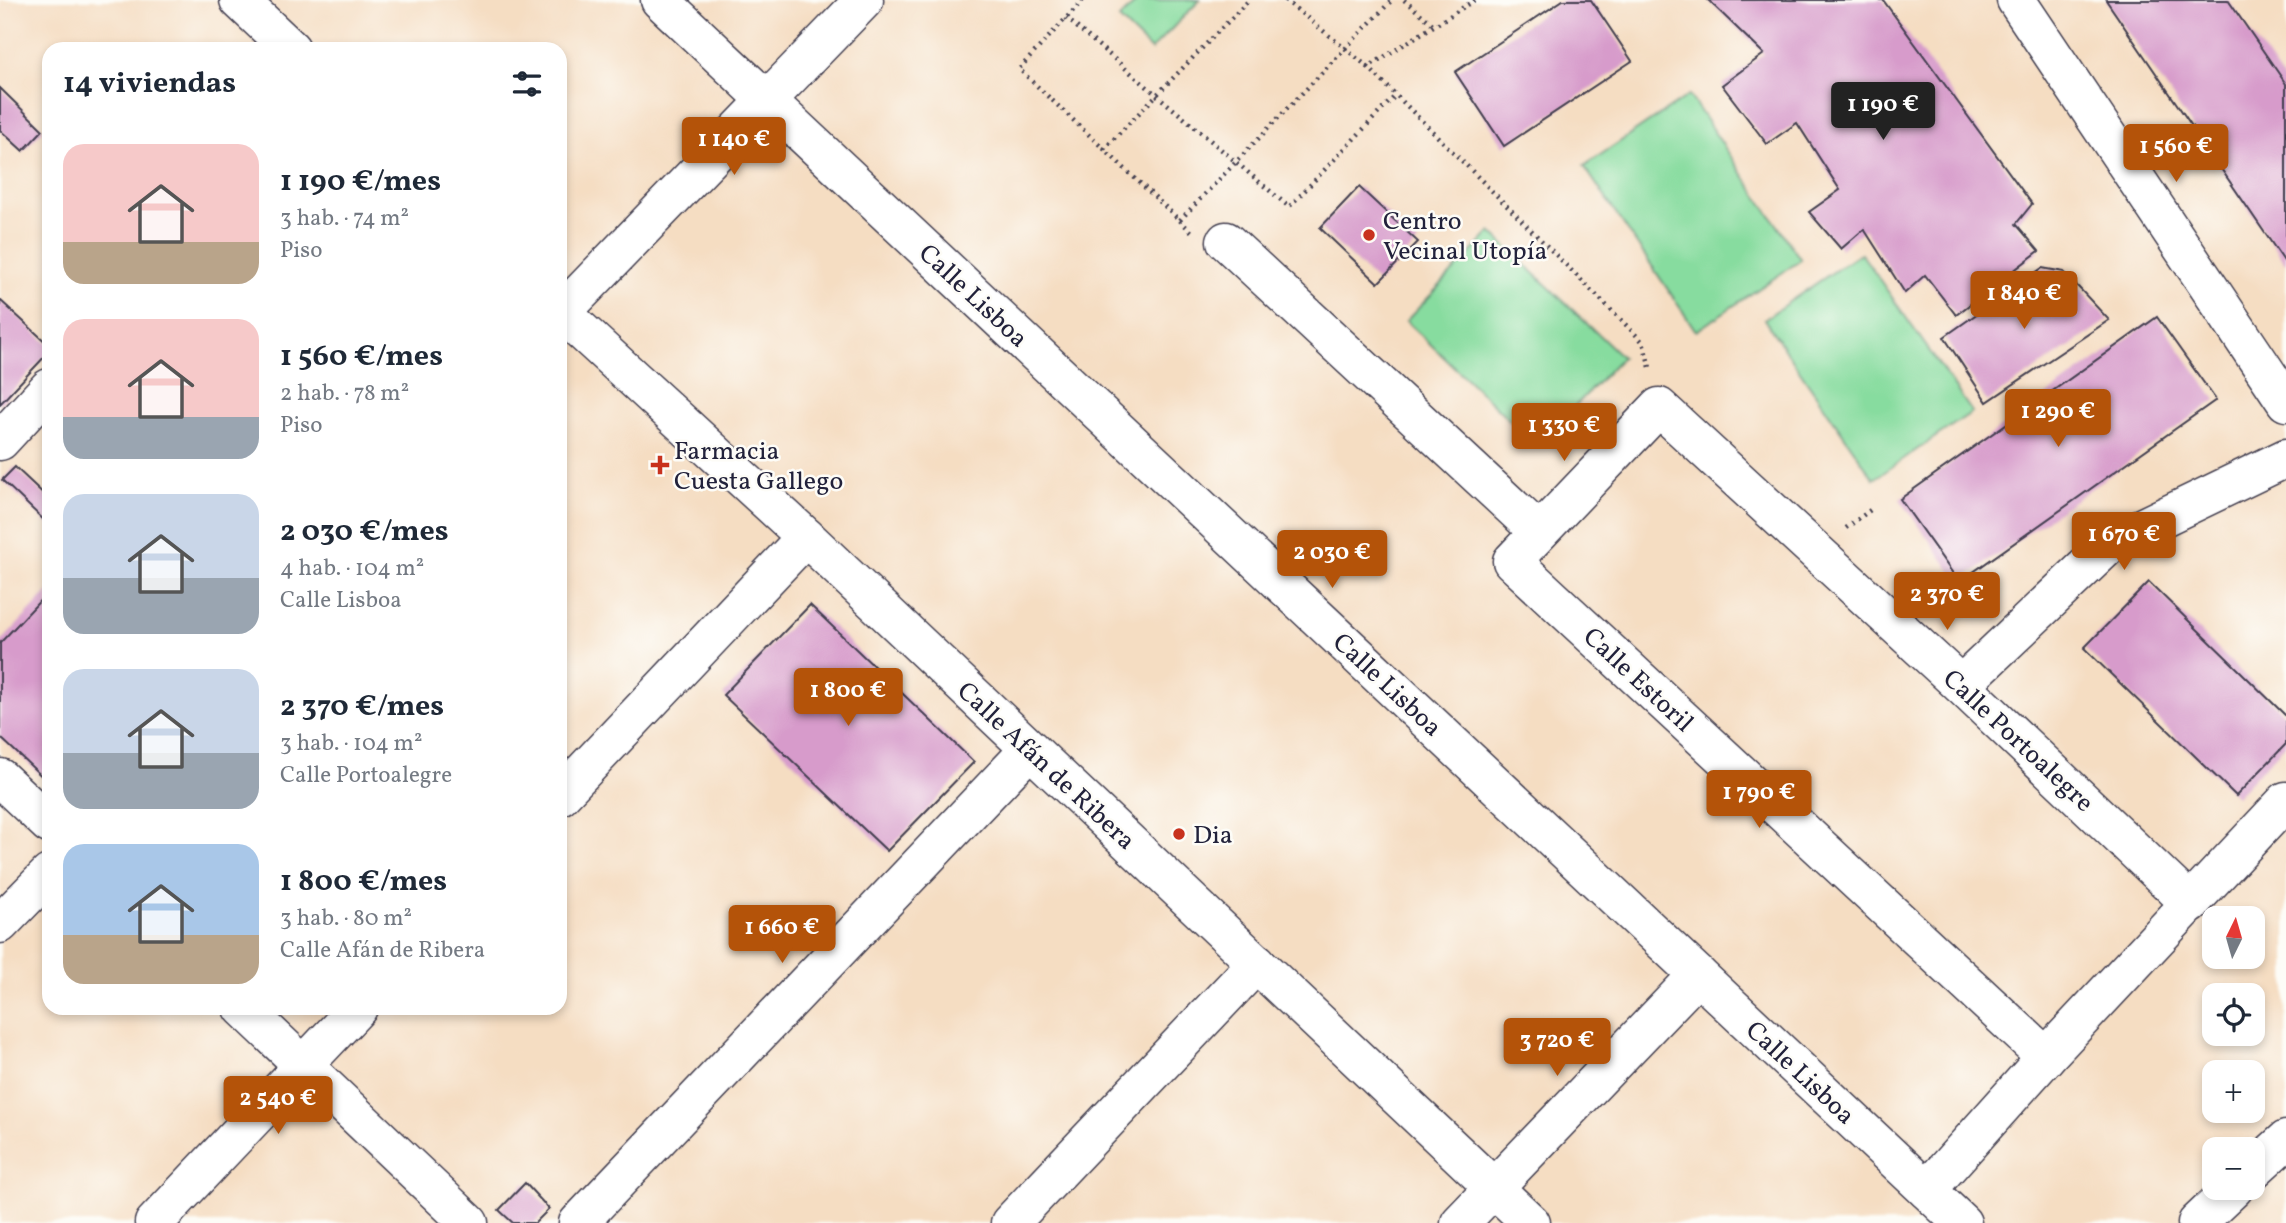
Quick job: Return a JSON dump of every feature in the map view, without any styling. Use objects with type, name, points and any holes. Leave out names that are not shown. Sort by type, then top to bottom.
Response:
[{"type":"street","points":[[239,0],[284,42]]},
{"type":"street","name":"Calle Lisboa","points":[[660,0],[1962,1223]]},
{"type":"street","points":[[567,306],[864,0]]},
{"type":"street","points":[[2016,0],[2286,402]]},
{"type":"street","points":[[1212,239],[1539,532]]},
{"type":"street","name":"Calle Afán de Ribera","points":[[567,318],[806,537],[1531,1223]]},
{"type":"street","points":[[0,441],[42,396]]},
{"type":"street","name":"Calle Estoril","points":[[1660,407],[1512,561],[2046,1057]]},
{"type":"street","name":"Calle Portoalegre","points":[[1660,407],[1961,685],[2191,904]]},
{"type":"street","points":[[1961,685],[2112,542],[2286,458]]},
{"type":"street","points":[[567,789],[806,537]]},
{"type":"street","points":[[579,1223],[1030,749]]},
{"type":"street","points":[[0,778],[42,817]]},
{"type":"street","points":[[1927,1190],[2046,1057],[2286,801]]},
{"type":"street","points":[[0,924],[42,881]]},
{"type":"street","points":[[1010,1223],[1257,963]]},
{"type":"street","points":[[1460,1223],[1698,975]]},
{"type":"street","points":[[250,1015],[469,1223]]},
{"type":"street","points":[[154,1223],[351,1015]]},
{"type":"street","points":[[2265,1159],[2286,1140]]},
{"type":"street","points":[[2197,1223],[2221,1200]]},
{"type":"path","points":[[1083,0],[1019,69],[1180,220],[1212,239]]},
{"type":"path","points":[[1104,149],[1249,0]]},
{"type":"path","points":[[1285,0],[1368,67],[1643,342],[1660,407]]},
{"type":"path","points":[[1180,220],[1392,0]]},
{"type":"path","points":[[1404,0],[1434,26]]},
{"type":"path","points":[[1368,67],[1475,0]]},
{"type":"path","points":[[1066,18],[1289,207],[1396,95]]},
{"type":"green space","points":[[1138,0],[1200,0],[1151,50],[1119,19]]},
{"type":"green space","points":[[1689,95],[1801,260],[1696,331],[1584,166]]},
{"type":"green space","points":[[1491,232],[1622,357],[1537,446],[1406,321]]},
{"type":"green space","points":[[1861,253],[1972,412],[1874,479],[1764,319]]},
{"type":"building","points":[[1563,0],[1591,0],[1632,61],[1504,146],[1455,72]]},
{"type":"building","points":[[1708,0],[1883,0],[2032,204],[2016,224],[2039,251],[1956,315],[1925,275],[1905,293],[1864,229],[1841,249],[1809,212],[1840,190],[1797,123],[1767,144],[1722,85],[1764,54]]},
{"type":"building","points":[[2106,0],[2228,0],[2286,84],[2286,264]]},
{"type":"building","points":[[0,88],[42,131],[23,151],[0,130]]},
{"type":"building","name":"Centro Vecinal Utopía","points":[[1359,187],[1418,242],[1378,283],[1320,228]]},
{"type":"building","points":[[2042,268],[2064,272],[2109,320],[1987,402],[1944,337]]},
{"type":"building","points":[[0,300],[42,339],[42,359],[0,404]]},
{"type":"building","points":[[2157,317],[2216,400],[1959,582],[1900,499]]},
{"type":"building","points":[[15,467],[42,492],[42,518],[2,480]]},
{"type":"building","points":[[2149,582],[2286,716],[2286,744],[2236,796],[2084,648]]},
{"type":"building","points":[[42,598],[42,776],[0,737],[0,643]]},
{"type":"building","points":[[810,605],[974,762],[887,851],[723,695]]},
{"type":"building","points":[[525,1183],[549,1209],[535,1223],[513,1223],[499,1210]]},
{"type":"place","name":"Centro Vecinal Utopía","points":[[1369,235]]},
{"type":"place","name":"Farmacia Cuesta Gallego","points":[[660,465]]},
{"type":"place","name":"Dia","points":[[1179,834]]}]
